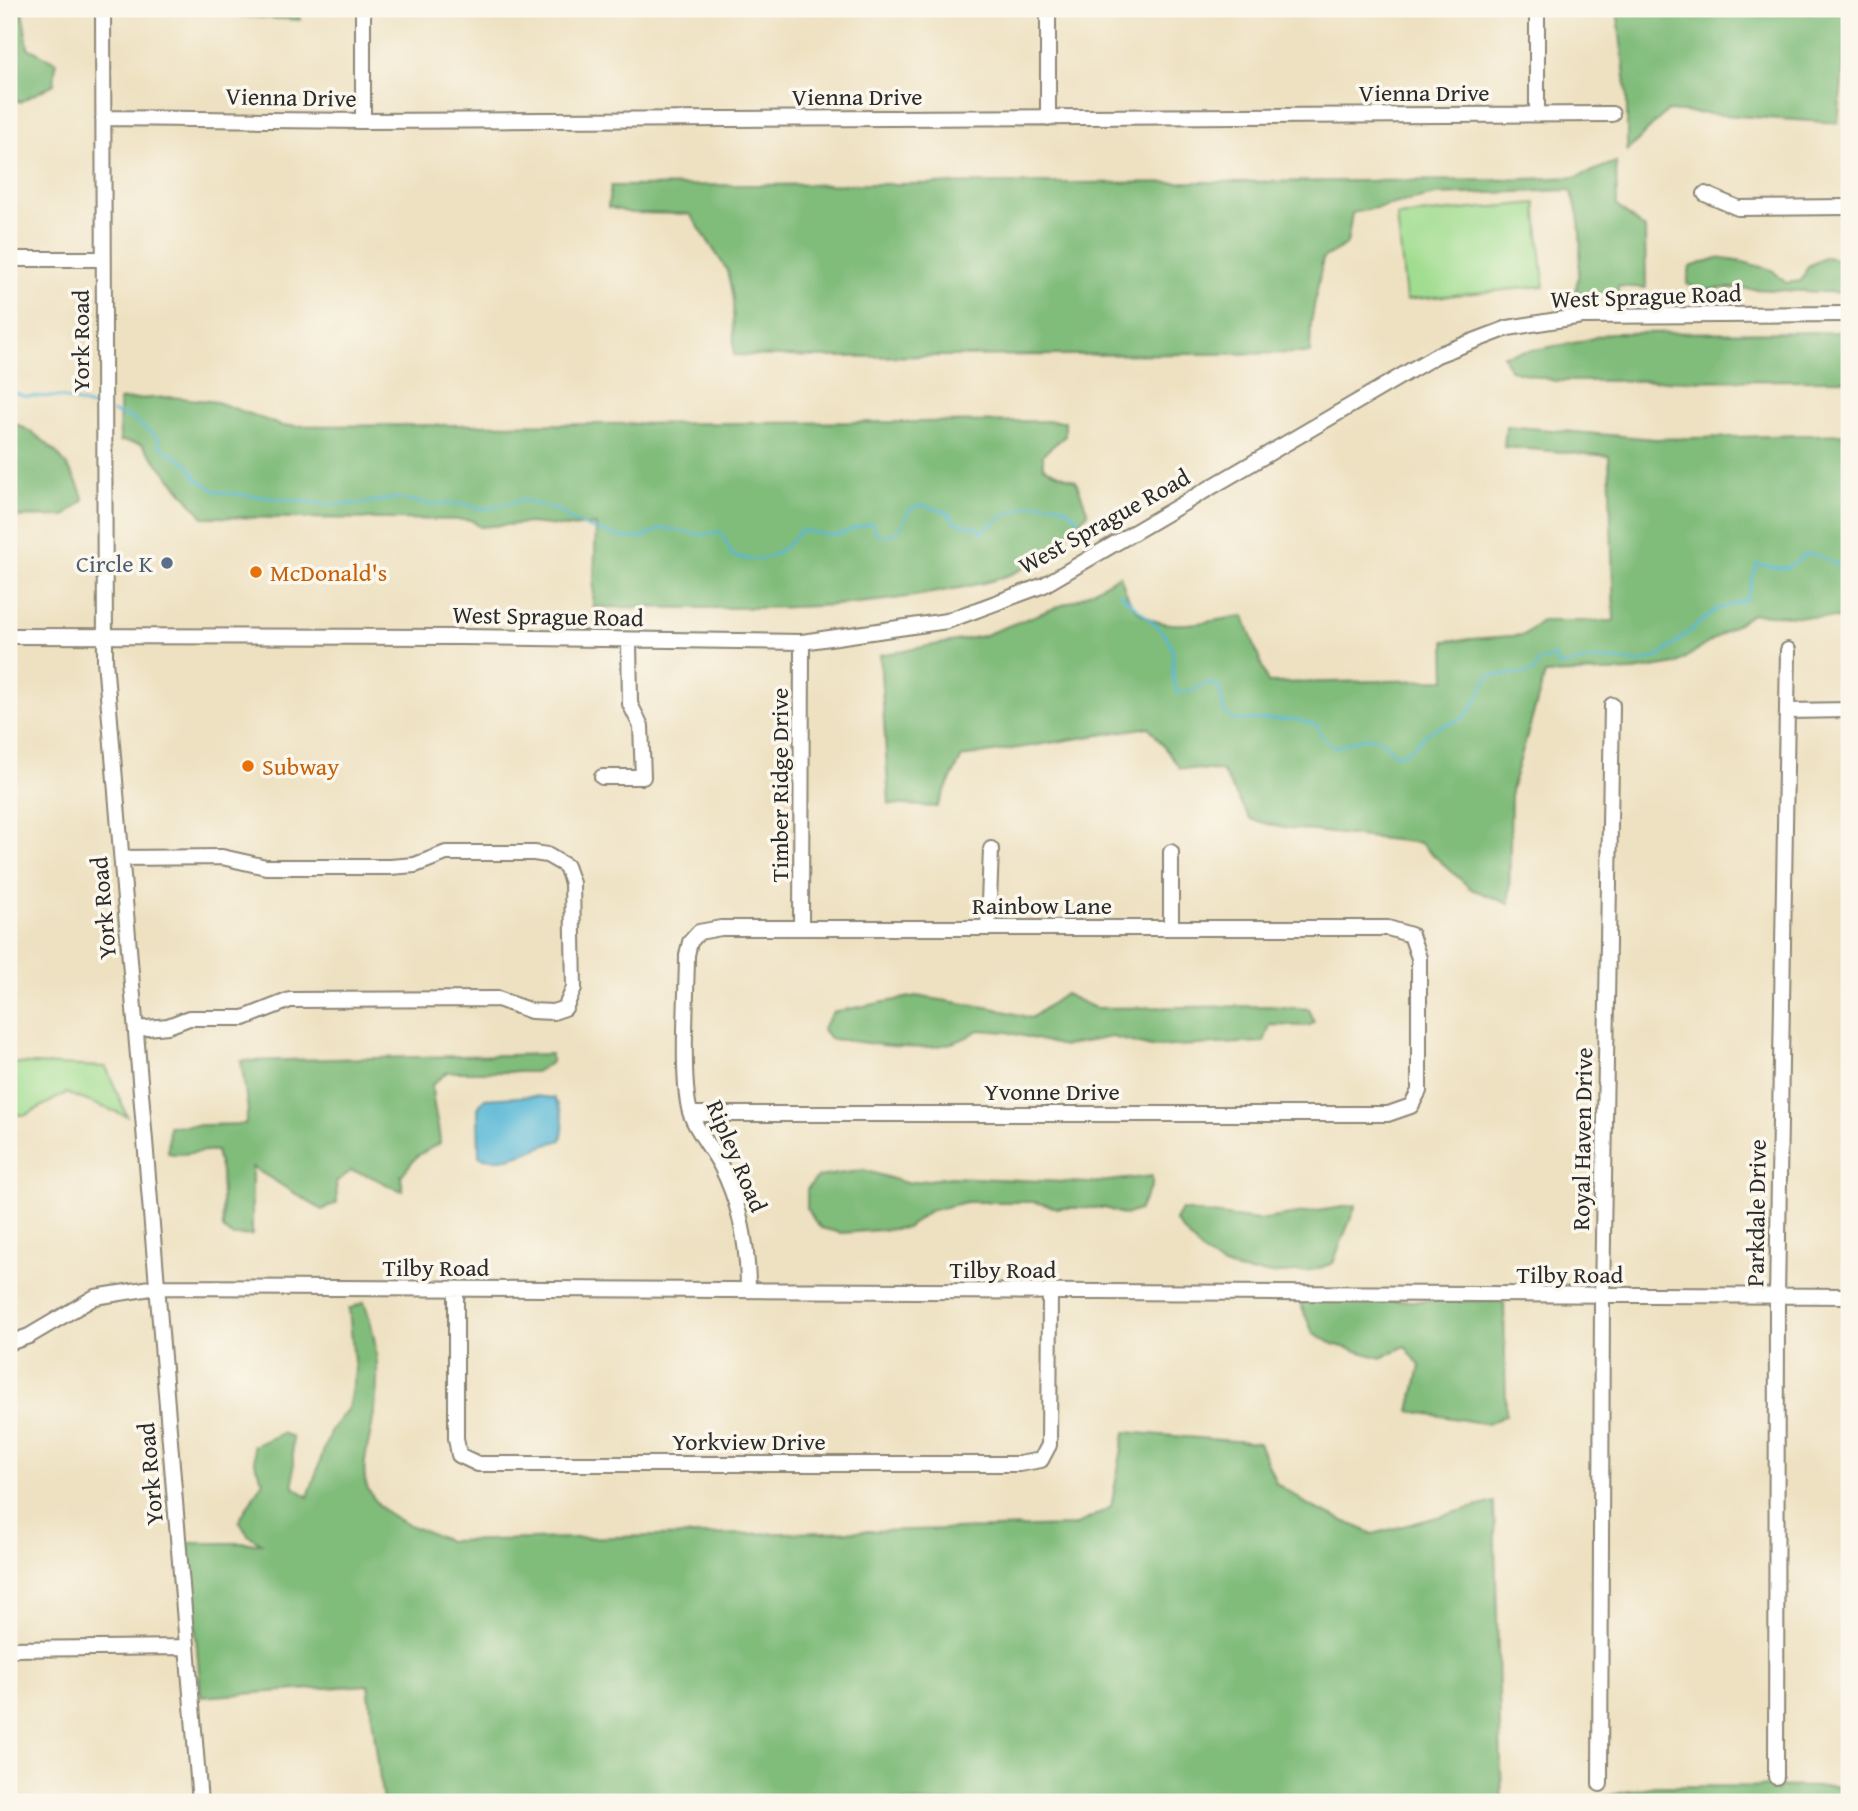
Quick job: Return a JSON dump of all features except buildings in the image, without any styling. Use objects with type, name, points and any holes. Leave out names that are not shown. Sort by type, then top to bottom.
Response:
[{"type":"street","name":"York Road","points":[[103,9],[106,635],[200,1802]]},
{"type":"street","points":[[363,9],[363,121]]},
{"type":"street","points":[[1048,9],[1048,118]]},
{"type":"street","points":[[1537,9],[1537,114]]},
{"type":"street","name":"Vienna Drive","points":[[103,118],[363,121],[1612,114]]},
{"type":"street","points":[[1705,194],[1738,208],[1849,206]]},
{"type":"street","points":[[9,259],[103,259]]},
{"type":"street","name":"West Sprague Road","points":[[9,636],[802,642],[947,621],[1044,585],[1437,355],[1508,328],[1582,316],[1849,314]]},
{"type":"street","points":[[602,777],[643,777],[641,726],[630,704],[629,640]]},
{"type":"street","name":"Timber Ridge Drive","points":[[802,642],[802,928]]},
{"type":"street","name":"Parkdale Drive","points":[[1776,1777],[1777,1297],[1788,650]]},
{"type":"street","name":"Royal Haven Drive","points":[[1600,1784],[1602,1297],[1612,705]]},
{"type":"street","points":[[1788,711],[1849,710]]},
{"type":"street","points":[[988,928],[991,849]]},
{"type":"street","points":[[1171,852],[1171,928]]},
{"type":"street","points":[[122,858],[222,857],[266,867],[390,867],[415,865],[446,853],[534,853],[558,859],[566,866],[572,883],[574,988],[565,1008],[553,1012],[531,1011],[498,999],[290,1000],[244,1018],[190,1018],[168,1026],[136,1028]]},
{"type":"street","name":"Rainbow Lane","points":[[687,955],[690,942],[699,932],[721,928],[1388,928],[1411,936],[1419,958],[1419,1091],[1411,1106]]},
{"type":"street","name":"Ripley Road","points":[[687,955],[687,1091],[691,1114],[721,1167],[737,1205],[748,1251],[748,1290]]},
{"type":"street","name":"Yvonne Drive","points":[[691,1114],[1388,1114],[1411,1106]]},
{"type":"street","name":"Tilby Road","points":[[9,1343],[29,1336],[95,1297],[157,1287],[1602,1297],[1849,1296]]},
{"type":"street","name":"Yorkview Drive","points":[[456,1290],[456,1438],[459,1455],[478,1464],[1019,1464],[1041,1460],[1049,1445],[1050,1292]]},
{"type":"street","points":[[9,1649],[187,1647]]},
{"type":"green space","points":[[9,9],[22,9],[28,48],[56,62],[54,84],[20,102],[9,99]]},
{"type":"green space","points":[[233,9],[297,9],[300,20],[240,16]]},
{"type":"green space","points":[[1617,9],[1849,9],[1838,123],[1667,111],[1627,151],[1627,94]]},
{"type":"green space","points":[[1616,162],[1617,206],[1645,229],[1646,288],[1618,286],[1618,294],[1575,294],[1580,229],[1571,190],[1436,195],[1352,213],[1347,244],[1323,258],[1311,323],[1310,353],[829,357],[734,355],[733,298],[727,270],[690,214],[631,213],[608,207],[611,186],[1496,180],[1577,177]]},
{"type":"green space","points":[[1536,203],[1544,286],[1406,300],[1397,216]]},
{"type":"green space","points":[[1826,257],[1849,261],[1849,293],[1728,288],[1700,290],[1687,284],[1690,267],[1717,258],[1772,270],[1786,283],[1801,281],[1808,266]]},
{"type":"green space","points":[[1849,332],[1849,380],[1555,381],[1510,370],[1503,355],[1579,342],[1610,333]]},
{"type":"green space","points":[[171,397],[217,402],[282,426],[1065,421],[1065,436],[1043,454],[1043,467],[1076,481],[1088,513],[1050,549],[1024,568],[993,580],[959,588],[852,604],[723,608],[593,607],[596,525],[566,527],[530,523],[480,527],[471,520],[203,517],[142,444],[120,441],[119,400]]},
{"type":"green space","points":[[9,421],[46,443],[73,474],[84,500],[65,516],[9,517]]},
{"type":"green space","points":[[1506,426],[1655,439],[1849,434],[1849,619],[1752,614],[1676,664],[1634,671],[1545,674],[1511,791],[1509,904],[1471,889],[1420,843],[1279,827],[1250,819],[1222,771],[1180,768],[1149,727],[962,757],[937,807],[889,804],[880,655],[982,636],[1078,599],[1120,575],[1130,601],[1140,613],[1153,620],[1182,624],[1244,616],[1268,683],[1446,680],[1445,641],[1524,635],[1541,621],[1614,621],[1609,456],[1504,447]]},
{"type":"green space","points":[[1065,994],[1095,1008],[1269,1006],[1309,1009],[1314,1022],[1309,1026],[1270,1025],[1264,1042],[1151,1047],[1112,1037],[1063,1046],[1007,1032],[978,1030],[944,1045],[907,1047],[831,1039],[822,1029],[833,1012],[916,996],[992,1008],[1031,1018]]},
{"type":"green space","points":[[551,1054],[551,1063],[535,1072],[447,1072],[432,1085],[440,1143],[417,1156],[401,1176],[403,1191],[351,1171],[336,1182],[337,1203],[322,1210],[252,1167],[252,1235],[232,1236],[223,1229],[221,1172],[216,1151],[168,1153],[169,1126],[245,1124],[248,1110],[241,1061]]},
{"type":"green space","points":[[9,1063],[106,1067],[127,1116],[66,1093],[26,1115],[9,1114]]},
{"type":"green space","points":[[864,1170],[906,1183],[951,1177],[1090,1183],[1152,1176],[1152,1185],[1139,1210],[1125,1215],[1105,1208],[1058,1208],[1034,1202],[966,1202],[929,1211],[907,1228],[841,1233],[821,1228],[807,1209],[807,1189],[818,1177]]},
{"type":"green space","points":[[1356,1205],[1333,1263],[1295,1272],[1246,1272],[1220,1264],[1198,1247],[1175,1220],[1181,1210],[1258,1220]]},
{"type":"green space","points":[[1299,1301],[1504,1301],[1506,1415],[1488,1424],[1410,1411],[1420,1366],[1405,1346],[1381,1358],[1333,1344],[1313,1333]]},
{"type":"green space","points":[[364,1302],[373,1331],[377,1362],[375,1410],[365,1462],[366,1484],[377,1502],[392,1516],[448,1541],[1075,1526],[1111,1507],[1125,1432],[1259,1443],[1276,1483],[1310,1506],[1373,1534],[1494,1502],[1502,1802],[383,1802],[368,1685],[201,1697],[188,1543],[261,1543],[248,1535],[239,1521],[263,1481],[256,1467],[253,1446],[282,1433],[292,1437],[294,1487],[308,1497],[330,1432],[348,1408],[355,1372],[349,1309]]},
{"type":"green space","points":[[1655,1786],[1849,1787],[1849,1802],[1575,1802]]},
{"type":"water","points":[[533,1096],[554,1098],[563,1118],[561,1140],[509,1158],[489,1159],[479,1156],[478,1108],[484,1099]]},
{"type":"waterway","points":[[9,391],[26,396],[61,397],[95,407]]},
{"type":"waterway","points":[[112,412],[130,417],[157,437],[161,447],[188,464],[197,479],[218,492],[327,504],[359,504],[397,498],[428,504],[462,504],[483,509],[522,500],[563,512],[568,519],[584,526],[624,538],[644,537],[662,528],[703,535],[716,532],[722,534],[732,555],[743,558],[762,559],[770,556],[786,546],[800,531],[835,535],[873,524],[877,535],[892,534],[900,529],[911,508],[922,505],[947,512],[955,522],[978,528],[982,532],[1005,516],[1032,505],[1058,505],[1070,511],[1079,522]]},
{"type":"waterway","points":[[1120,593],[1168,639],[1178,693],[1195,690],[1206,683],[1219,686],[1224,712],[1234,720],[1293,719],[1316,725],[1323,738],[1334,747],[1375,738],[1398,755],[1411,749],[1432,731],[1464,717],[1476,701],[1488,676],[1534,672],[1538,662],[1555,656],[1558,666],[1595,659],[1642,662],[1660,656],[1715,610],[1746,600],[1757,564],[1788,567],[1806,554],[1817,555],[1837,565],[1849,558]]},
{"type":"place","name":"Circle K","points":[[167,563]]},
{"type":"place","name":"McDonald's","points":[[256,572]]},
{"type":"place","name":"Subway","points":[[248,766]]}]
